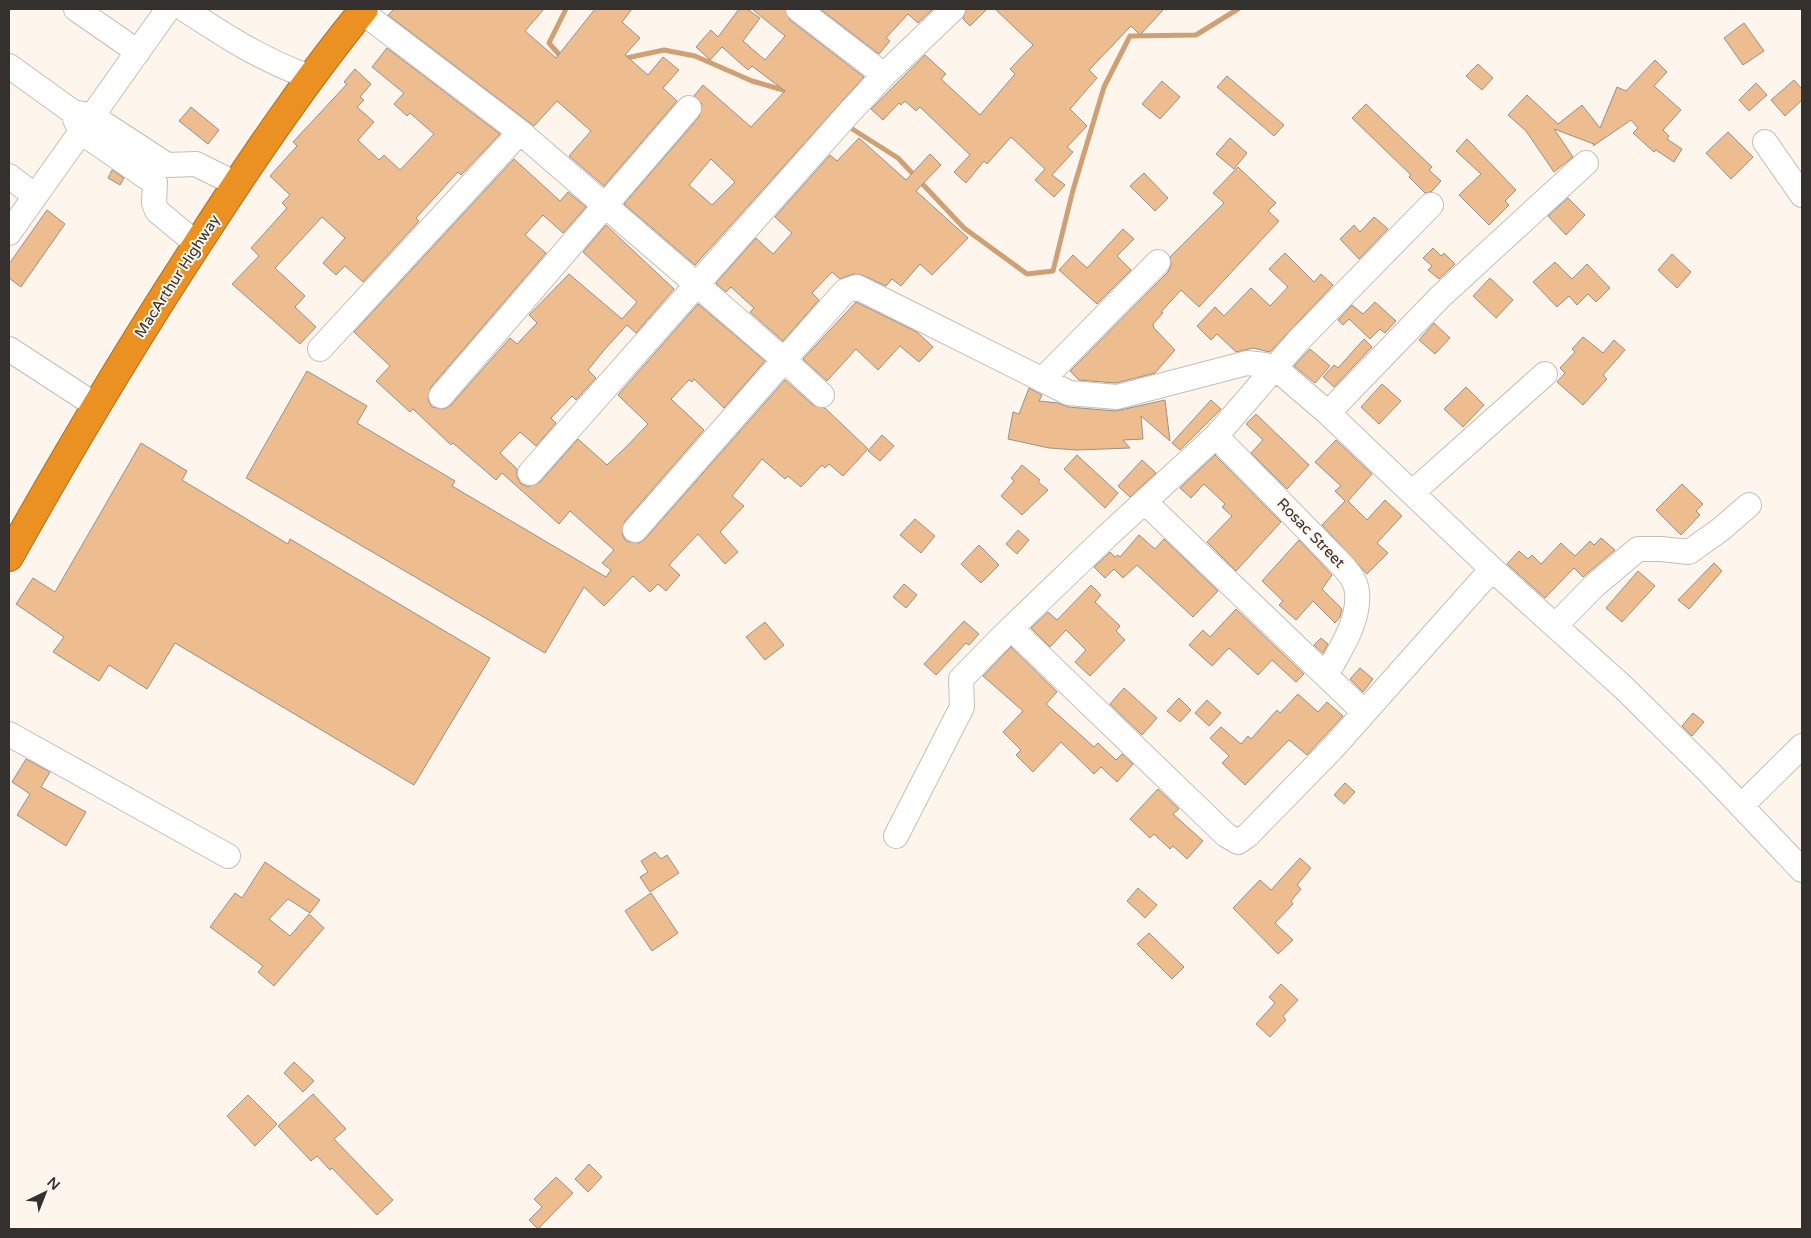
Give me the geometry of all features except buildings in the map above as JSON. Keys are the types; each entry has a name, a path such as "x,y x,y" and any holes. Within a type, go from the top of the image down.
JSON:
{"highway":[{"name":"MacArthur Highway","path":"9,557 95,405 197,244 310,77 363,10"}],"street":[{"path":"76,9 138,52"},
{"path":"9,233 35,196 82,120 138,52 168,9"},
{"path":"184,9 269,61 310,77"},
{"path":"798,9 884,75"},
{"path":"530,473 884,75 953,9"},
{"path":"363,10 520,132 822,395"},
{"path":"9,66 82,120 161,174"},
{"path":"441,396 689,108"},
{"path":"320,350 520,132"},
{"path":"1765,142 1802,195"},
{"path":"161,174 196,164 236,184"},
{"path":"1328,413 1440,297 1586,164"},
{"path":"161,174 154,203 157,211 197,244"},
{"path":"9,176 35,196"},
{"path":"896,836 962,707 961,679 1010,628 1216,436 1319,319 1430,205"},
{"path":"1042,380 1158,262"},
{"path":"634,530 845,291 857,287 1069,393 1117,397 1236,365 1257,364 1274,369 1328,413 1492,569 1624,688 1742,806 1802,870"},
{"path":"12,359 95,405"},
{"path":"1413,492 1545,374"},
{"name":"Rosac Street","path":"1216,436 1342,565 1355,583 1357,591 1355,614 1347,637 1326,675"},
{"path":"1145,502 1364,712"},
{"path":"1555,626 1594,586 1638,549 1662,548 1689,552 1749,506"},
{"path":"1010,628 1233,841 1238,842 1248,835 1315,767 1492,569"},
{"path":"9,734 228,856"},
{"path":"1742,806 1802,746"}],"waterway":[{"path":"563,59 549,43 566,9"},
{"path":"846,125 898,158 964,228 1027,274 1053,271 1073,190 1104,87 1130,36 1196,35 1238,9"},
{"path":"622,59 664,50 695,56 752,81 790,92"}]}
